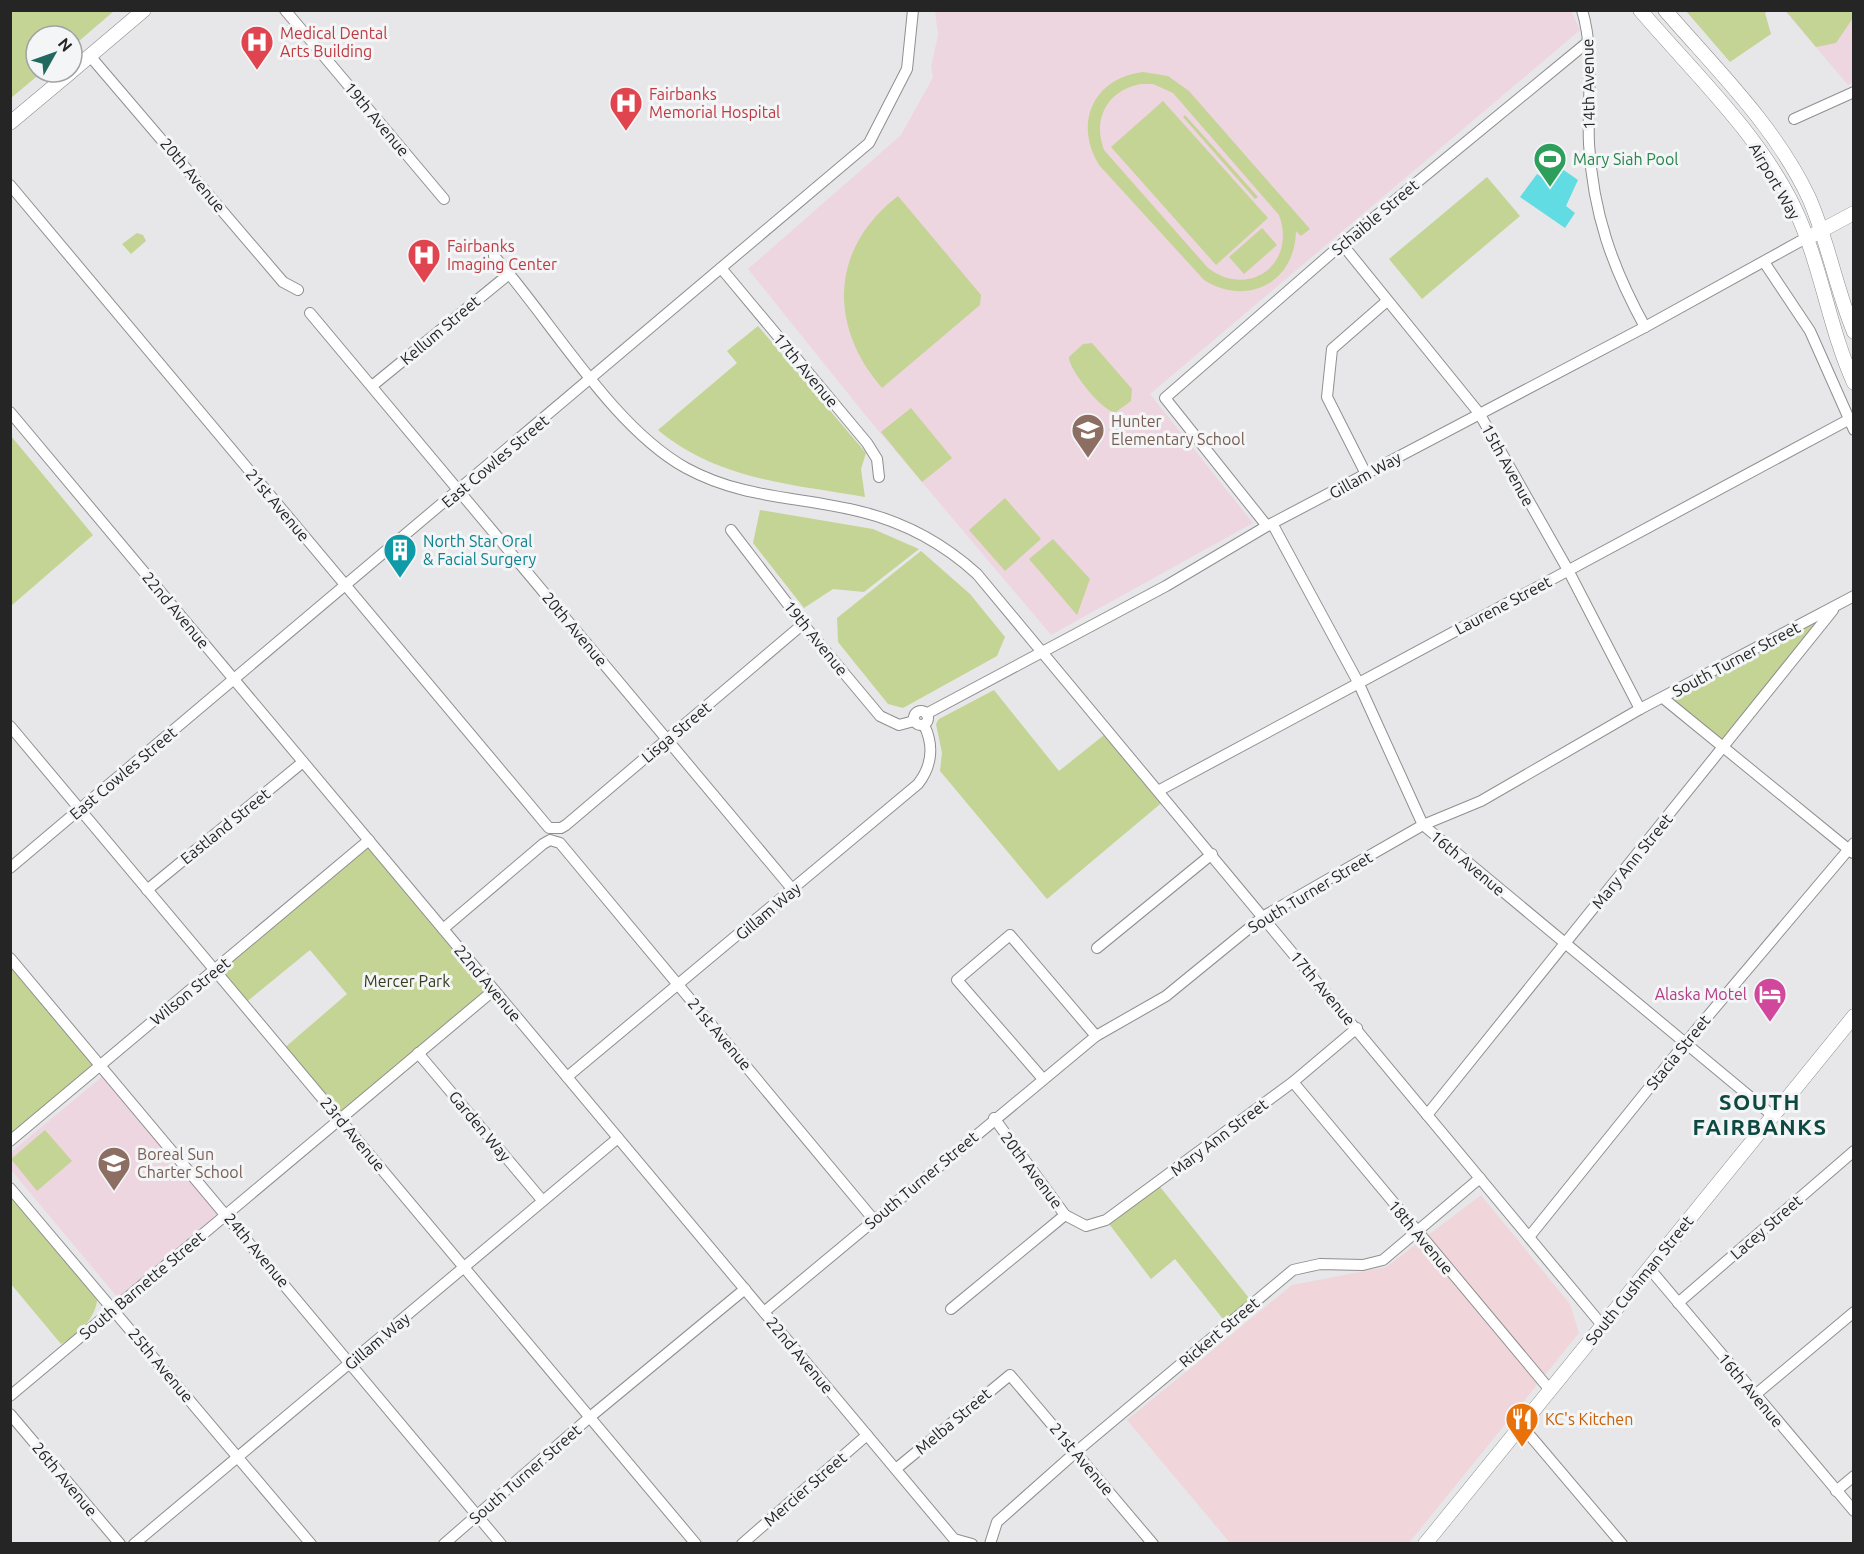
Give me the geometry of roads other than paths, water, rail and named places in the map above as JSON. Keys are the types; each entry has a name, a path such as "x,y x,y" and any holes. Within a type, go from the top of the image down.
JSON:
{"main road":[{"path":"84,61 144,10"},
{"name":"Airport Way","path":"1641,10 1752,140 1793,205 1806,238 1843,359 1854,383"},
{"name":"Airport Way","path":"1665,10 1770,135 1809,198 1854,332"},
{"path":"10,123 57,84"},
{"path":"1806,238 1850,218"},
{"name":"South Cushman Street","path":"1425,1544 1854,1016"}],"street":[{"name":"19th Avenue","path":"285,10 444,199"},
{"name":"East Cowles Street","path":"10,868 869,143 907,69 913,10"},
{"name":"14th Avenue","path":"1582,10 1589,41 1589,144 1594,194 1611,261 1645,327"},
{"name":"Schaible Street","path":"1165,398 1342,244 1589,41"},
{"name":"20th Avenue","path":"90,56 283,282 298,290"},
{"path":"1794,119 1854,92"},
{"name":"21st Avenue","path":"10,185 545,824"},
{"name":"Gillam Way","path":"567,1077 793,890 920,781 931,753 930,741 922,720 1043,651 1166,586 1270,525 1645,327 1806,238"},
{"name":"15th Avenue","path":"1342,244 1479,413 1568,570 1640,709"},
{"path":"494,256 592,379"},
{"path":"1764,262 1810,331 1851,425"},
{"name":"17th Avenue","path":"721,268 867,443 877,459 879,477"},
{"name":"Kellum Street","path":"372,386 509,274"},
{"path":"1366,474 1327,397 1332,349 1387,302"},
{"name":"20th Avenue","path":"310,313 793,890"},
{"name":"17th Avenue","path":"592,379 645,437 666,456 687,469 737,489 766,497 863,512 926,536 962,560 977,574 1264,916 1602,1325"},
{"name":"16th Avenue","path":"1165,398 1270,525 1358,682 1423,825 1773,1115"},
{"name":"22nd Avenue","path":"10,412 897,1468 954,1539 972,1544"},
{"name":"Laurene Street","path":"1158,791 1568,570 1851,425"},
{"name":"19th Avenue","path":"731,530 803,624 883,719 899,725 922,720"},
{"name":"South Turner Street","path":"764,1312 994,1118 1096,1036 1166,996 1264,916 1423,825 1481,801 1640,709 1854,596"},
{"name":"Mary Ann Street","path":"1427,1115 1835,606"},
{"name":"Lisga Street","path":"545,824 554,829 566,825 803,624"},
{"path":"1663,698 1852,848"},
{"name":"23rd Avenue","path":"10,726 696,1544"},
{"name":"Eastland Street","path":"147,890 303,762"},
{"name":"Wilson Street","path":"10,1141 369,840"},
{"name":"21st Avenue","path":"443,929 543,844 555,840 679,984 874,1220"},
{"name":"Stacia Street","path":"1529,1237 1686,1042 1852,848"},
{"path":"1098,948 1212,854"},
{"path":"1043,1079 957,980 1010,935 1096,1036"},
{"name":"24th Avenue","path":"10,958 227,1214 501,1544"},
{"name":"South Barnette Street","path":"10,1396 494,990"},
{"name":"Mary Ann Street","path":"1106,1220 1293,1082 1357,1028"},
{"name":"Garden Way","path":"418,1053 542,1200"},
{"name":"18th Avenue","path":"1293,1082 1550,1390"},
{"name":"20th Avenue","path":"994,1118 1065,1215 1086,1226 1106,1220"},
{"name":"Gillam Way","path":"134,1544 618,1138"},
{"name":"Lacey Street","path":"1678,1303 1854,1151"},
{"name":"Rickert Street","path":"990,1544 997,1522 1077,1451 1293,1270 1320,1263 1363,1265 1383,1260 1480,1178"},
{"name":"25th Avenue","path":"10,1188 311,1544"},
{"path":"951,1309 1065,1215"},
{"name":"16th Avenue","path":"1649,1268 1854,1511"},
{"name":"South Turner Street","path":"444,1544 590,1417 745,1289"},
{"path":"1755,1395 1854,1312"},
{"name":"21st Avenue","path":"1010,1374 1153,1544"},
{"name":"Melba Street","path":"897,1468 1010,1374"},
{"name":"26th Avenue","path":"10,1414 120,1544"},
{"path":"1521,1425 1622,1544"},
{"name":"Mercier Street","path":"742,1544 867,1435"},
{"path":"1836,1491 1854,1476"}],"water":[{"name":"Mary Siah Pool","path":"1555,164 1578,180 1566,206 1575,213 1565,228 1520,197 1537,174 1545,179"}],"place":[{"name":"Medical Dental Arts Building","path":"257,71"},
{"name":"Fairbanks Memorial Hospital","path":"626,132"},
{"name":"Mary Siah Pool","path":"1550,188"},
{"name":"Fairbanks Imaging Center","path":"424,284"},
{"name":"Hunter Elementary School","path":"1088,459"},
{"name":"North Star Oral & Facial Surgery","path":"400,579"},
{"name":"Alaska Motel","path":"1770,1023"},
{"name":"Boreal Sun Charter School","path":"114,1192"},
{"name":"KC's Kitchen","path":"1522,1448"}],"district":[{"name":"SOUTH FAIRBANKS","path":"1760,1114"}],"park label":[{"name":"Mercer Park","path":"407,981"}]}
